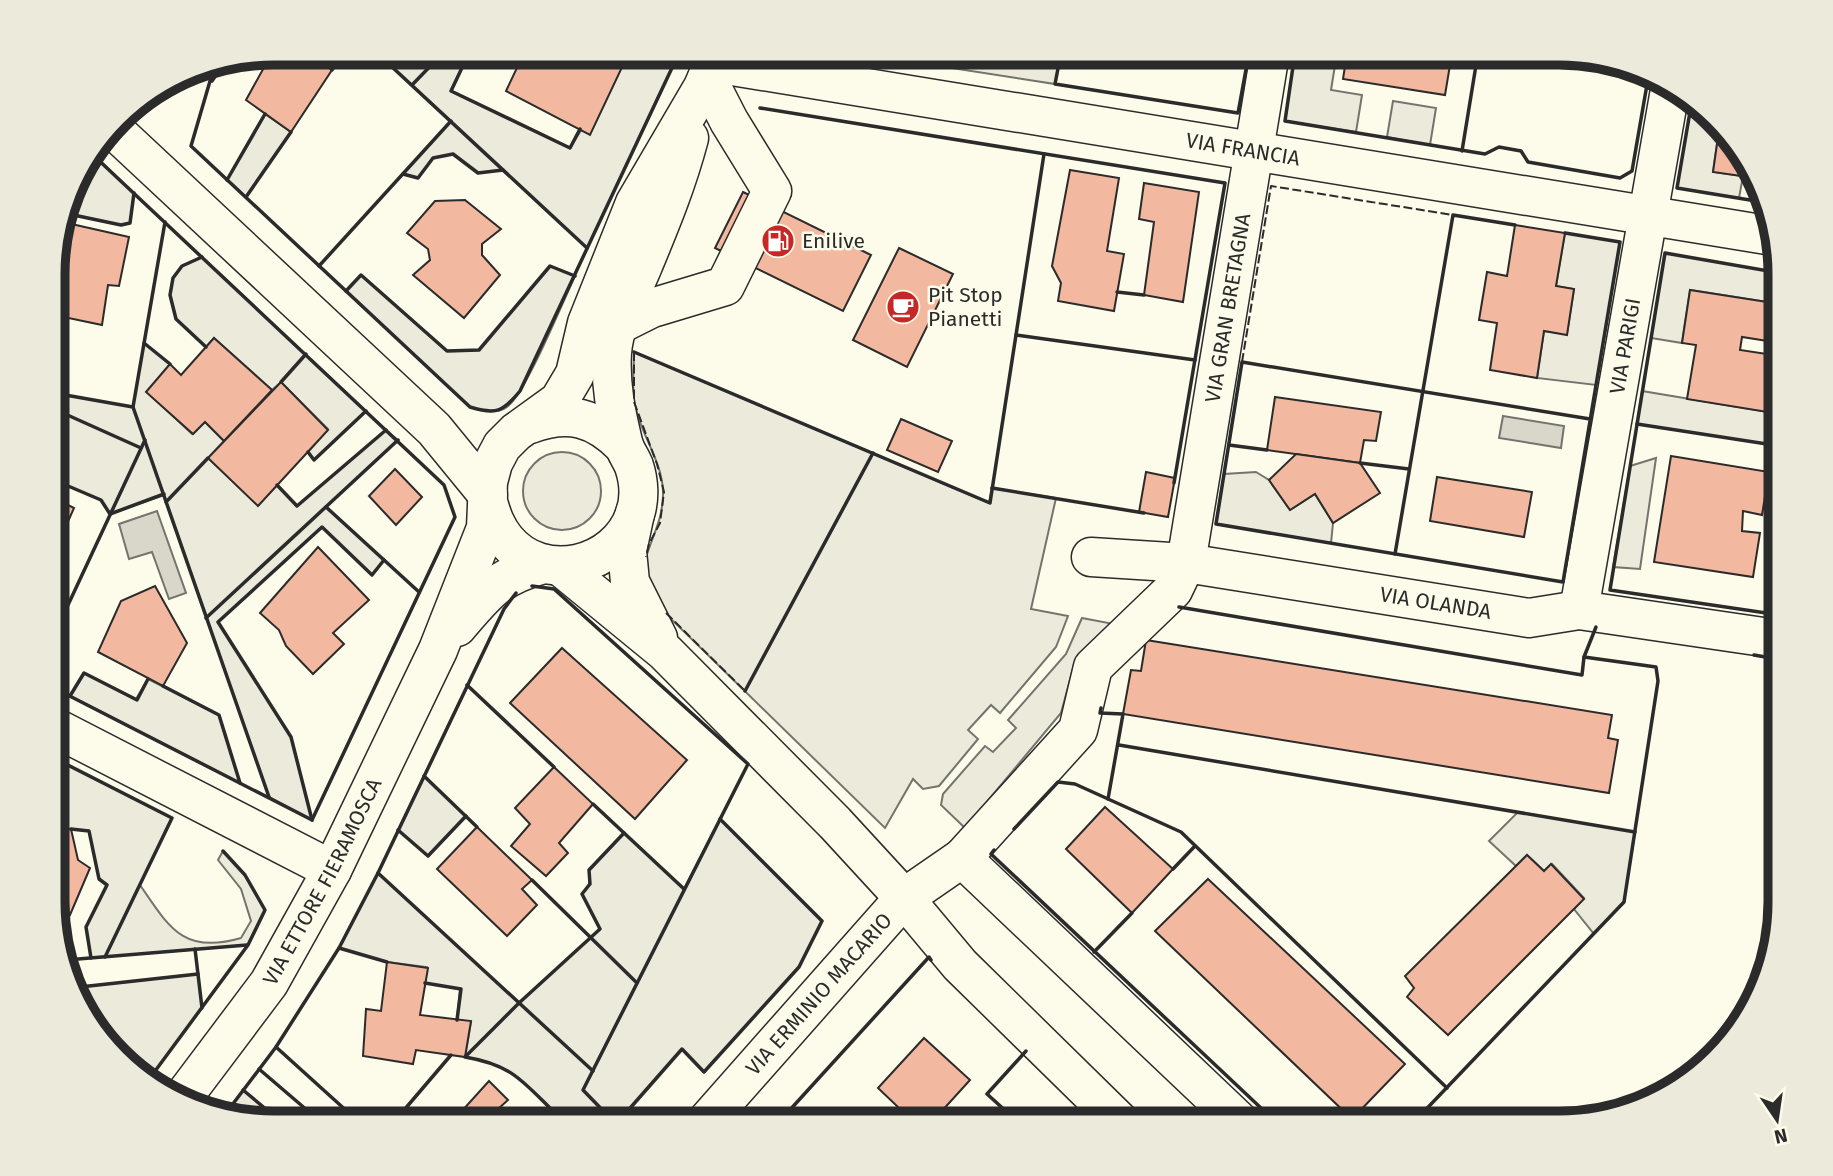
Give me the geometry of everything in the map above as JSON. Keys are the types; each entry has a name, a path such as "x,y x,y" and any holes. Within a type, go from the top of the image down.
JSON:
{"street":[{"name":"VIA GRAN BRETAGNA","path":"1186,564 1268,65"},
{"name":"VIA FRANCIA","path":"711,70 1253,151 1764,235"},
{"path":"618,325 652,308 725,286 772,191 729,121 711,70"},
{"path":"665,652 630,582 627,551 639,490 634,467 624,446 613,396 612,351 618,325 674,192 711,70"},
{"path":"438,650 486,528 488,482 493,463 502,446 559,401 575,374 587,323 635,203 711,70"},
{"name":"VIA PARIGI","path":"1579,610 1669,96"},
{"path":"119,134 434,429 488,498 494,523 507,541 523,555 552,565 665,652 835,824 904,898 960,965 1109,1111"},
{"path":"434,429 481,439 499,438 548,417 569,416 590,421 609,431 624,446"},
{"path":"438,650 488,590 517,572 552,565 585,563 607,552 624,535 635,513"},
{"name":"VIA OLANDA","path":"1091,557 1186,564 1530,618 1579,610 1768,638"},
{"name":"VIA ERMINIO MACARIO","path":"716,1111 904,898 962,858 1077,730 1093,667 1173,590 1186,564"},
{"name":"VIA ETTORE FIERAMOSCA","path":"187,1092 269,983 332,870 438,650"},
{"path":"65,733 332,870"},
{"path":"962,858 1228,1111"}],"shaded area":[{"path":"390,65 463,65 451,91 570,148 622,65 673,65 587,248 503,170 478,173 453,154 433,158 418,178 403,174 451,121"},
{"path":"932,65 1059,65 1055,84"},
{"path":"1293,65 1335,65 1331,90 1362,95 1356,132 1285,121"},
{"path":"1393,101 1436,108 1430,145 1387,137"},
{"path":"1690,112 1718,139 1713,172 1743,176 1739,198 1677,188"},
{"path":"265,114 291,132 246,197 227,180"},
{"path":"99,160 134,193 130,223 121,225 74,215 86,181"},
{"path":"1565,233 1620,242 1596,385 1537,378 1544,331 1567,334 1574,289 1556,286"},
{"path":"1665,253 1768,271 1768,302 1690,290 1682,343 1651,338"},
{"path":"202,257 366,411 314,460 308,452 328,429 281,382 272,390 214,338 206,347 176,319 170,295 173,278 182,266"},
{"path":"550,266 575,276 524,385 507,407 498,411 470,407 346,291 361,275 447,351 479,350"},
{"path":"144,343 170,364 147,392 192,434 205,422 224,441 208,458 258,505 277,485 297,506 386,430 398,440 326,507 384,560 372,575 322,527 218,622 291,737 312,820 269,797 164,495 110,514 101,500 65,485 65,395 133,407"},
{"path":"634,352 989,503 992,488 1056,498 1031,609 1068,616 1056,647 1000,713 991,705 968,730 978,739 939,786 923,789 913,779 885,828 668,616 643,568 661,514 663,495 660,471 634,401"},
{"path":"1642,391 1768,412 1768,444 1637,424"},
{"path":"1503,416 1564,426 1561,448 1499,438"},
{"path":"562,452 577,455 590,463 598,476 601,491 598,506 590,519 577,527 562,530 547,527 534,519 526,506 523,491 526,476 534,463 547,455"},
{"path":"1656,458 1640,569 1613,567 1630,466"},
{"path":"1256,472 1269,480 1290,510 1315,494 1333,523 1331,543 1216,524 1224,474"},
{"path":"157,511 186,593 169,599 152,552 129,559 119,524"},
{"path":"1082,618 1114,624 1075,661 1061,713 965,828 941,805 943,794 985,746 993,752 1016,728 1008,720 1066,654"},
{"path":"84,673 136,699 148,679 219,715 240,783 70,696"},
{"path":"65,764 172,818 140,885 169,925 191,940 205,943 241,938 251,921 241,889 218,860 223,851 245,875 265,910 248,945 91,958 86,927 107,885 99,879 89,831 65,830"},
{"path":"424,776 466,816 428,856 398,830"},
{"path":"1518,812 1635,832 1624,902 1594,934 1574,909 1584,898 1552,864 1544,871 1527,855 1516,866 1489,841"},
{"path":"720,819 822,921 799,967 704,1072 682,1049 628,1111 553,1111 516,1076 495,1065 465,1057 471,1022 457,1020 460,989 425,983 427,967 387,962 339,948 378,873 519,1003 600,929 582,894 589,884 589,870 624,833 684,889"},
{"path":"198,974 202,1008 154,1073 126,1050 108,1029 83,987"},
{"path":"243,1090 268,1111 247,1109 231,1106"}],"building":[{"path":"324,65 332,70 291,132 246,100 265,66"},
{"path":"518,65 623,65 590,135 506,91"},
{"path":"1345,65 1450,65 1445,95 1343,79"},
{"path":"1718,139 1744,176 1713,172"},
{"path":"1070,170 1119,178 1107,251 1124,254 1114,311 1058,301 1061,283 1052,266"},
{"path":"1144,183 1199,192 1183,302 1144,295 1154,222 1139,219"},
{"path":"743,192 871,255 843,311 715,248"},
{"path":"465,200 501,229 482,244 482,255 500,275 464,318 413,275 430,260 428,249 407,233 435,201"},
{"path":"71,224 129,237 119,286 108,285 102,325 65,317 65,274"},
{"path":"1515,225 1565,233 1556,286 1574,289 1567,335 1544,331 1537,378 1490,370 1497,323 1479,320 1487,272 1507,276"},
{"name":"Pit Stop Pianetti","path":"899,248 953,274 907,367 853,340"},
{"path":"1690,290 1768,302 1768,341 1742,337 1740,350 1768,354 1768,412 1687,399 1696,345 1682,343"},
{"path":"214,338 272,390 224,441 205,422 193,434 146,392 170,364 181,375"},
{"path":"281,382 328,430 258,506 208,458"},
{"path":"1275,397 1381,412 1376,441 1364,440 1360,463 1267,450"},
{"path":"901,419 952,441 938,472 887,450"},
{"path":"1296,454 1360,463 1380,493 1333,523 1315,494 1290,510 1269,480"},
{"path":"1671,456 1768,472 1762,515 1743,511 1742,531 1760,533 1753,577 1654,562"},
{"path":"395,469 422,497 396,525 369,496"},
{"path":"1146,472 1175,478 1168,517 1139,512"},
{"path":"1437,477 1532,492 1524,537 1430,521"},
{"path":"65,504 74,508 65,528"},
{"path":"318,547 369,600 333,633 344,644 313,674 286,646 279,630 260,613"},
{"path":"155,586 187,643 163,686 98,652 121,601"},
{"path":"1146,640 1612,715 1608,738 1618,740 1609,793 1123,714 1131,670 1141,671"},
{"path":"562,648 687,760 635,819 510,703"},
{"path":"554,767 593,804 559,843 568,853 546,876 511,846 530,824 515,808"},
{"path":"1105,807 1173,869 1132,913 1066,849"},
{"path":"477,827 532,880 522,889 537,905 507,936 437,869"},
{"path":"71,829 78,860 90,868 70,915 66,914 65,902 65,830"},
{"path":"1527,855 1544,871 1551,864 1584,899 1448,1035 1407,997 1414,988 1405,976"},
{"path":"1208,879 1405,1064 1360,1111 1344,1111 1155,931"},
{"path":"387,962 428,968 420,1015 471,1021 465,1057 416,1050 413,1064 363,1056 366,1009 381,1011"},
{"path":"924,1038 970,1080 942,1111 894,1111 898,1107 878,1088"},
{"path":"489,1081 508,1100 498,1109 500,1111 462,1111"}],"fence":[{"path":"1242,362 1271,186 1453,215"},
{"path":"634,352 634,402 657,464 664,492 660,523 649,544 646,557"},
{"path":"666,613 745,691"}],"wall":[{"path":"332,70 336,65"},
{"path":"390,65 587,248"},
{"path":"412,85 431,65"},
{"path":"463,65 451,91 570,148 580,129"},
{"path":"212,74 191,146 470,407 493,411 504,407 520,391 673,65"},
{"path":"1059,65 1055,84 1238,113 1247,65"},
{"path":"1293,65 1285,121 1485,154 1499,147 1521,151 1528,162 1620,178 1632,171 1647,84"},
{"path":"1462,151 1476,65"},
{"path":"212,81 218,73"},
{"path":"760,108 1225,183 1174,483"},
{"path":"1690,112 1677,188 1754,201"},
{"path":"227,180 265,114"},
{"path":"319,266 451,121"},
{"path":"246,197 291,132"},
{"path":"403,174 418,178 433,158 453,154 478,173 503,170"},
{"path":"634,352 990,503 1044,154"},
{"path":"65,694 312,820 455,517 444,485 99,160"},
{"path":"74,215 121,225 130,223 134,193"},
{"path":"1395,554 1453,215 1515,225"},
{"path":"165,222 133,407 269,797"},
{"path":"1565,233 1620,242 1563,582 1216,524 1242,362 1590,419"},
{"path":"1768,271 1665,253 1610,590 1768,613"},
{"path":"202,257 182,266 173,278 170,295 176,319 206,347"},
{"path":"346,291 361,275 447,351 479,350 550,266 575,276"},
{"path":"1117,292 1144,295"},
{"path":"1016,335 1195,360"},
{"path":"144,343 170,364"},
{"path":"281,382 306,354"},
{"path":"65,395 133,407"},
{"path":"308,452 314,460 366,411"},
{"path":"65,414 141,448"},
{"path":"1637,424 1768,444"},
{"path":"277,485 297,506 386,430"},
{"path":"65,611 145,440"},
{"path":"206,618 398,440"},
{"path":"1229,445 1267,450"},
{"path":"745,691 873,453"},
{"path":"166,502 208,458"},
{"path":"1360,463 1409,469"},
{"path":"65,485 101,500 110,514 164,494"},
{"path":"992,488 1144,513"},
{"path":"326,507 419,592"},
{"path":"312,820 291,737 218,622 322,527 372,575 384,560"},
{"path":"532,586 554,589 748,764 583,1090 603,1111"},
{"path":"231,1106 276,1047 339,948 378,873 504,609 516,593"},
{"path":"1179,607 1582,675 1584,657 1656,667 1658,681 1624,902 1424,1111"},
{"path":"1584,657 1596,627"},
{"path":"1754,655 1768,657"},
{"path":"70,696 84,673 137,700 148,679"},
{"path":"467,685 554,767"},
{"path":"163,686 219,715 240,783"},
{"path":"1101,708 1100,713 1123,714 1108,799"},
{"path":"1119,745 1635,832"},
{"path":"65,764 172,818 105,957"},
{"path":"424,776 477,827"},
{"path":"1014,829 1058,782 1075,784 1181,832 1447,1088"},
{"path":"593,804 684,889"},
{"path":"398,830 428,856 466,816"},
{"path":"628,1111 682,1049 704,1072 799,967 822,921 720,819"},
{"path":"71,829 89,831 99,879 107,885 86,927 91,958"},
{"path":"553,1111 516,1076 495,1065 465,1057 600,929 582,894 590,884 589,870 624,833"},
{"path":"1173,869 1195,846"},
{"path":"994,850 991,854 1264,1111"},
{"path":"154,1073 248,945 265,910 245,875 223,851"},
{"path":"378,873 593,1071"},
{"path":"532,880 637,983"},
{"path":"1094,952 1132,913"},
{"path":"73,959 247,945"},
{"path":"339,948 387,962"},
{"path":"195,949 202,1008"},
{"path":"789,1111 929,957 931,960"},
{"path":"83,987 198,974"},
{"path":"425,983 461,989 457,1020"},
{"path":"276,1047 347,1111"},
{"path":"1006,1111 987,1094 1026,1051"},
{"path":"403,1111 451,1055"},
{"path":"259,1069 308,1111"},
{"path":"243,1090 268,1111"}],"place":[{"name":"Enilive","path":"778,241"},
{"name":"Pit Stop Pianetti","path":"903,307"}]}
